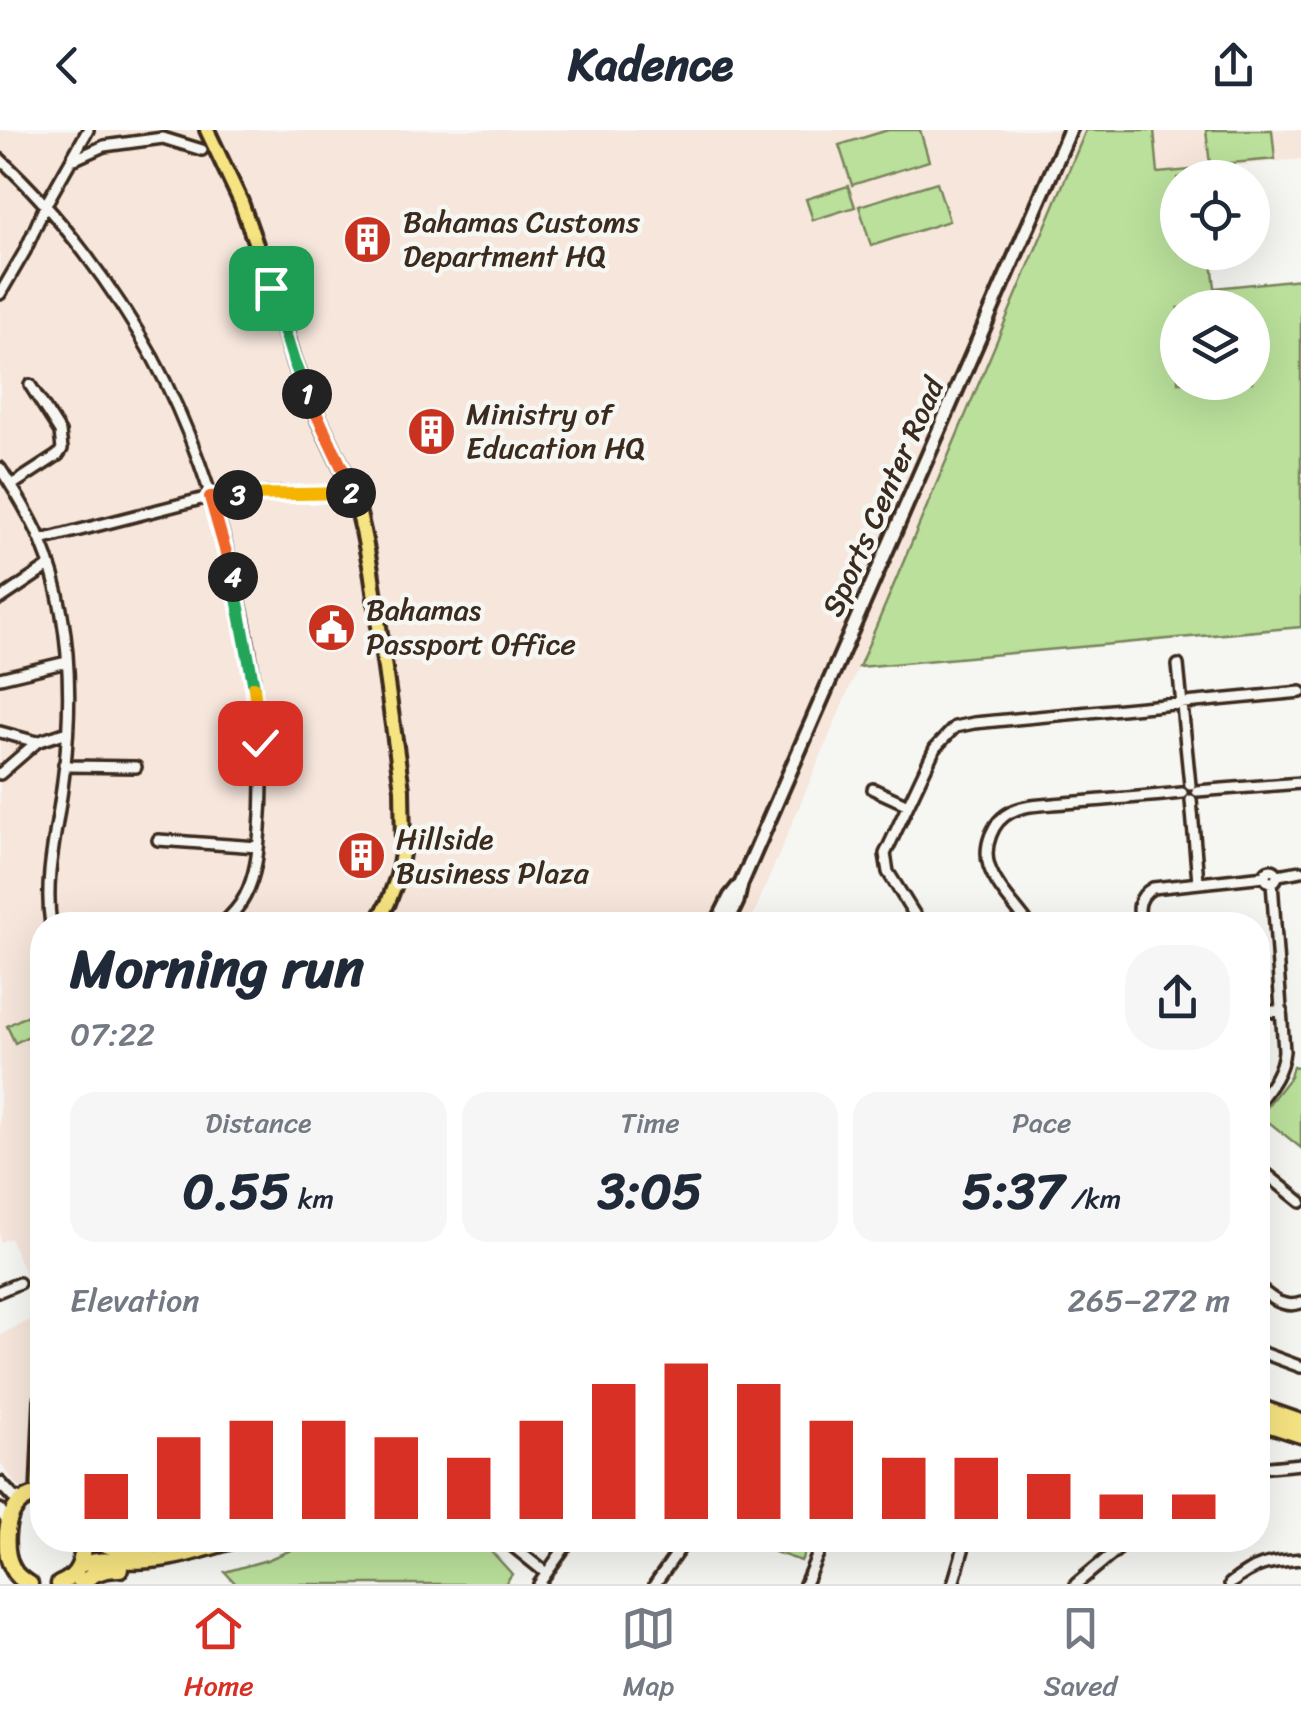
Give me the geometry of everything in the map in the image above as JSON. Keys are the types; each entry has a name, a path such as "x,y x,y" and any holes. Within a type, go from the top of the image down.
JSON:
{"highway":[{"path":"1270,1411 1301,1422"},
{"path":"1270,1425 1301,1436"},
{"path":"30,1497 13,1510 6,1534 6,1565 30,1584"},
{"path":"62,1584 74,1575 82,1552"},
{"path":"80,1565 96,1559 134,1562 191,1552"},
{"path":"81,1584 108,1568 154,1565 169,1558"}],"main road":[{"path":"207,130 241,202 306,390 354,493 371,570 402,789 403,848 398,876 383,912"},
{"name":"Sports Center Road","path":"732,912 741,884 1070,130"},
{"name":"Sports Center Road","path":"722,912 741,884"}],"street":[{"path":"0,294 88,130"},
{"path":"72,160 104,146 163,138 202,150"},
{"path":"0,159 45,206 115,296 154,359 190,437 227,550 258,711 262,774 255,871 235,912"},
{"path":"12,485 58,455 62,448 60,432 30,385"},
{"path":"0,468 41,540 62,616 68,662 64,764 50,860 50,912"},
{"path":"41,540 210,497 354,493"},
{"path":"0,599 50,566"},
{"path":"0,678 68,662"},
{"path":"1178,666 1198,881"},
{"path":"913,912 892,880 886,863 887,848 935,748 948,732 963,724 1301,692"},
{"path":"0,732 37,742"},
{"path":"0,774 37,742 66,732"},
{"path":"64,764 136,767"},
{"path":"1021,912 988,862 989,841 996,824 1013,811 1301,782"},
{"path":"873,788 908,804"},
{"path":"158,840 258,846"},
{"path":"1139,912 1144,893 1154,888 1198,881 1271,878 1301,871"},
{"path":"1270,1084 1282,1064 1284,1051 1271,878"},
{"path":"1270,1012 1282,1010"},
{"path":"1270,1177 1301,1202"},
{"path":"0,1291 20,1283"},
{"path":"1270,1296 1279,1302 1301,1304"},
{"path":"1270,1355 1301,1367"},
{"path":"1270,1467 1301,1464"},
{"path":"0,1484 22,1500"},
{"path":"0,1510 6,1534"},
{"path":"519,1552 546,1573"},
{"path":"539,1584 561,1552"},
{"path":"655,1584 678,1552"},
{"path":"805,1584 819,1552"},
{"path":"953,1584 962,1552"},
{"path":"1076,1584 1113,1552"},
{"path":"1230,1584 1262,1562 1301,1558"}],"shaded area":[{"path":"0,130 1086,130 755,912 30,912 30,1286 10,1238 0,1242"},
{"path":"1154,130 1301,130 1301,159 1160,160 1158,173"},
{"path":"30,1320 30,1495 16,1484 0,1462 0,1335"}],"green space":[{"path":"888,130 920,130 929,161 852,185 839,145"},
{"path":"1086,130 1154,130 1160,173 1160,270 1213,270 1215,288 1301,279 1301,627 859,667"},
{"path":"1206,130 1272,130 1275,159 1209,160"},
{"path":"937,182 949,221 871,246 859,206"},
{"path":"848,186 855,207 813,220 806,199"},
{"path":"30,1014 30,1035 15,1043 7,1026"},
{"path":"1293,1066 1301,1068 1301,1148 1270,1123 1270,1102 1290,1077"},
{"path":"286,1552 492,1552 512,1574 505,1584 236,1584 225,1572"},
{"path":"774,1552 805,1552 801,1561"}],"place":[{"name":"Bahamas Customs Department HQ","path":"368,239"},
{"name":"Ministry of Education HQ","path":"431,431"},
{"name":"Bahamas Passport Office","path":"331,627"},
{"name":"Hillside Business Plaza","path":"361,856"}],"route":[{"path":"260,743 244,629 227,550 210,497 354,493 300,377 271,288"}]}
